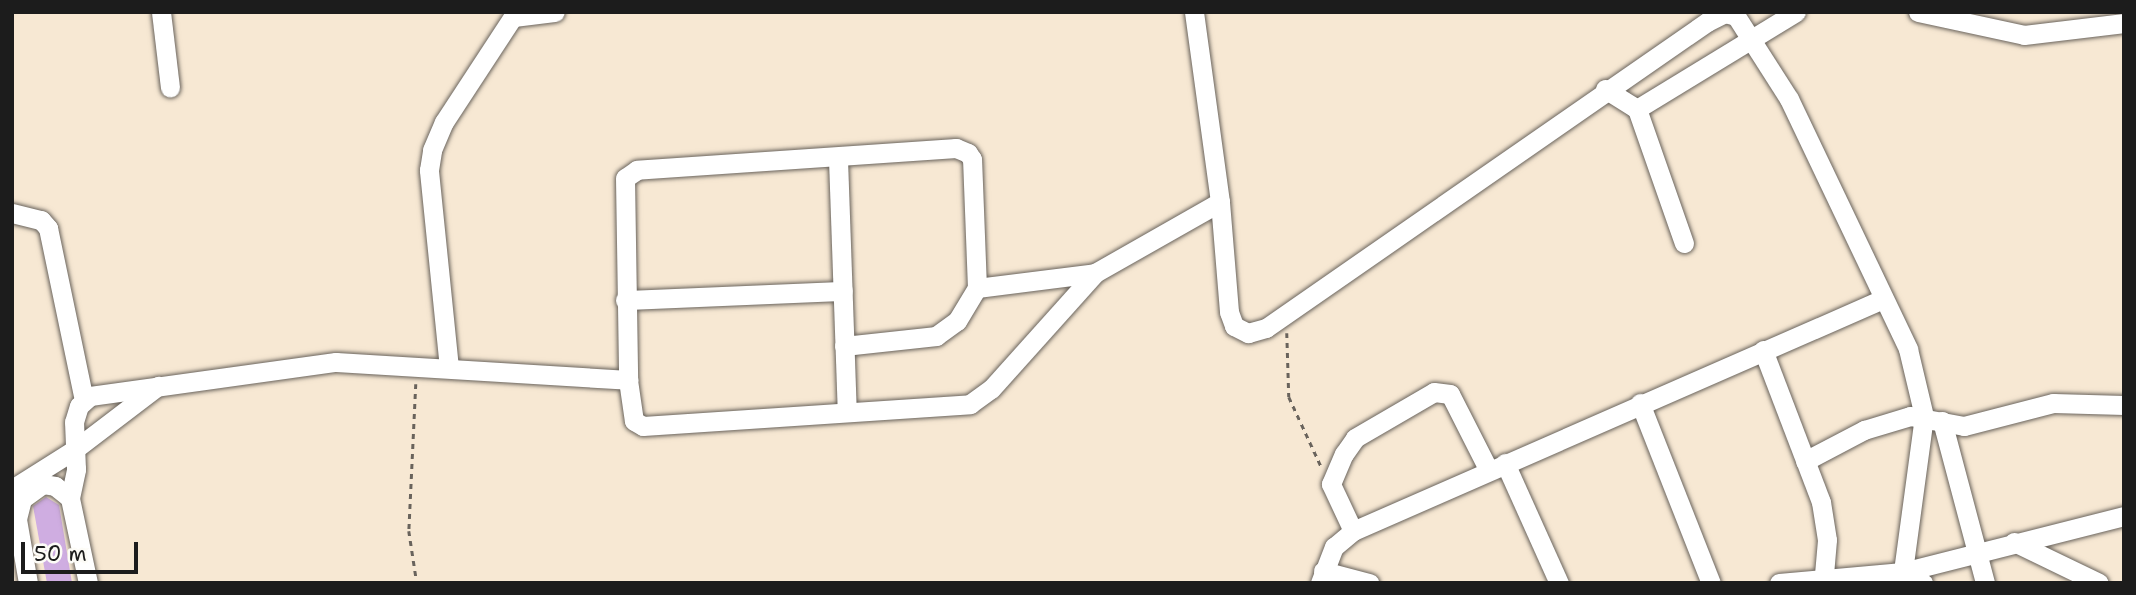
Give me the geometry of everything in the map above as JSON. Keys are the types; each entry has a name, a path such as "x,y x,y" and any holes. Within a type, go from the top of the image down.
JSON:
{"street":[{"path":"161,12 170,87"},
{"path":"449,368 429,170 432,150 444,122 516,15 555,12"},
{"path":"1194,12 1220,202 1229,312 1234,326 1253,333 1286,314 1605,89 1719,13 1736,16 1789,99 1908,349 1977,551 1985,583"},
{"path":"1637,109 1796,12"},
{"path":"1918,12 2024,35 2124,23"},
{"path":"1605,89 1637,109 1684,243"},
{"path":"845,346 944,334 957,321 976,288 972,159 968,153 956,148 628,173 622,185 628,380 634,421 643,426 956,406 981,398 1095,273 1220,202"},
{"path":"838,159 847,412"},
{"path":"12,213 41,220 48,228 84,400 74,422 76,469 70,498 88,583"},
{"path":"976,288 1095,273"},
{"path":"625,300 843,291"},
{"path":"1369,583 1322,577 1334,547 1353,531 1640,403 1883,299"},
{"path":"1763,350 1825,518 1824,578"},
{"path":"84,400 161,384 336,362 628,380"},
{"path":"12,489 74,450 161,384"},
{"path":"1353,531 1331,484 1355,438 1434,392 1450,394 1497,466 1559,583"},
{"path":"1640,403 1711,583"},
{"path":"1805,461 1874,426 1933,419 1971,426 2053,403 2124,405"},
{"path":"1903,572 1933,419"},
{"path":"28,583 17,519 22,499 43,484 55,486 70,498"},
{"path":"1779,583 1903,572 1977,551 2124,516"},
{"path":"2014,542 2099,583"},
{"path":"1903,572 1923,583"}],"path":[{"path":"1286,314 1289,397 1331,484"},
{"path":"416,583 409,531 417,366"}],"building":[{"path":"46,497 59,505 72,583 47,583 33,506"}]}
